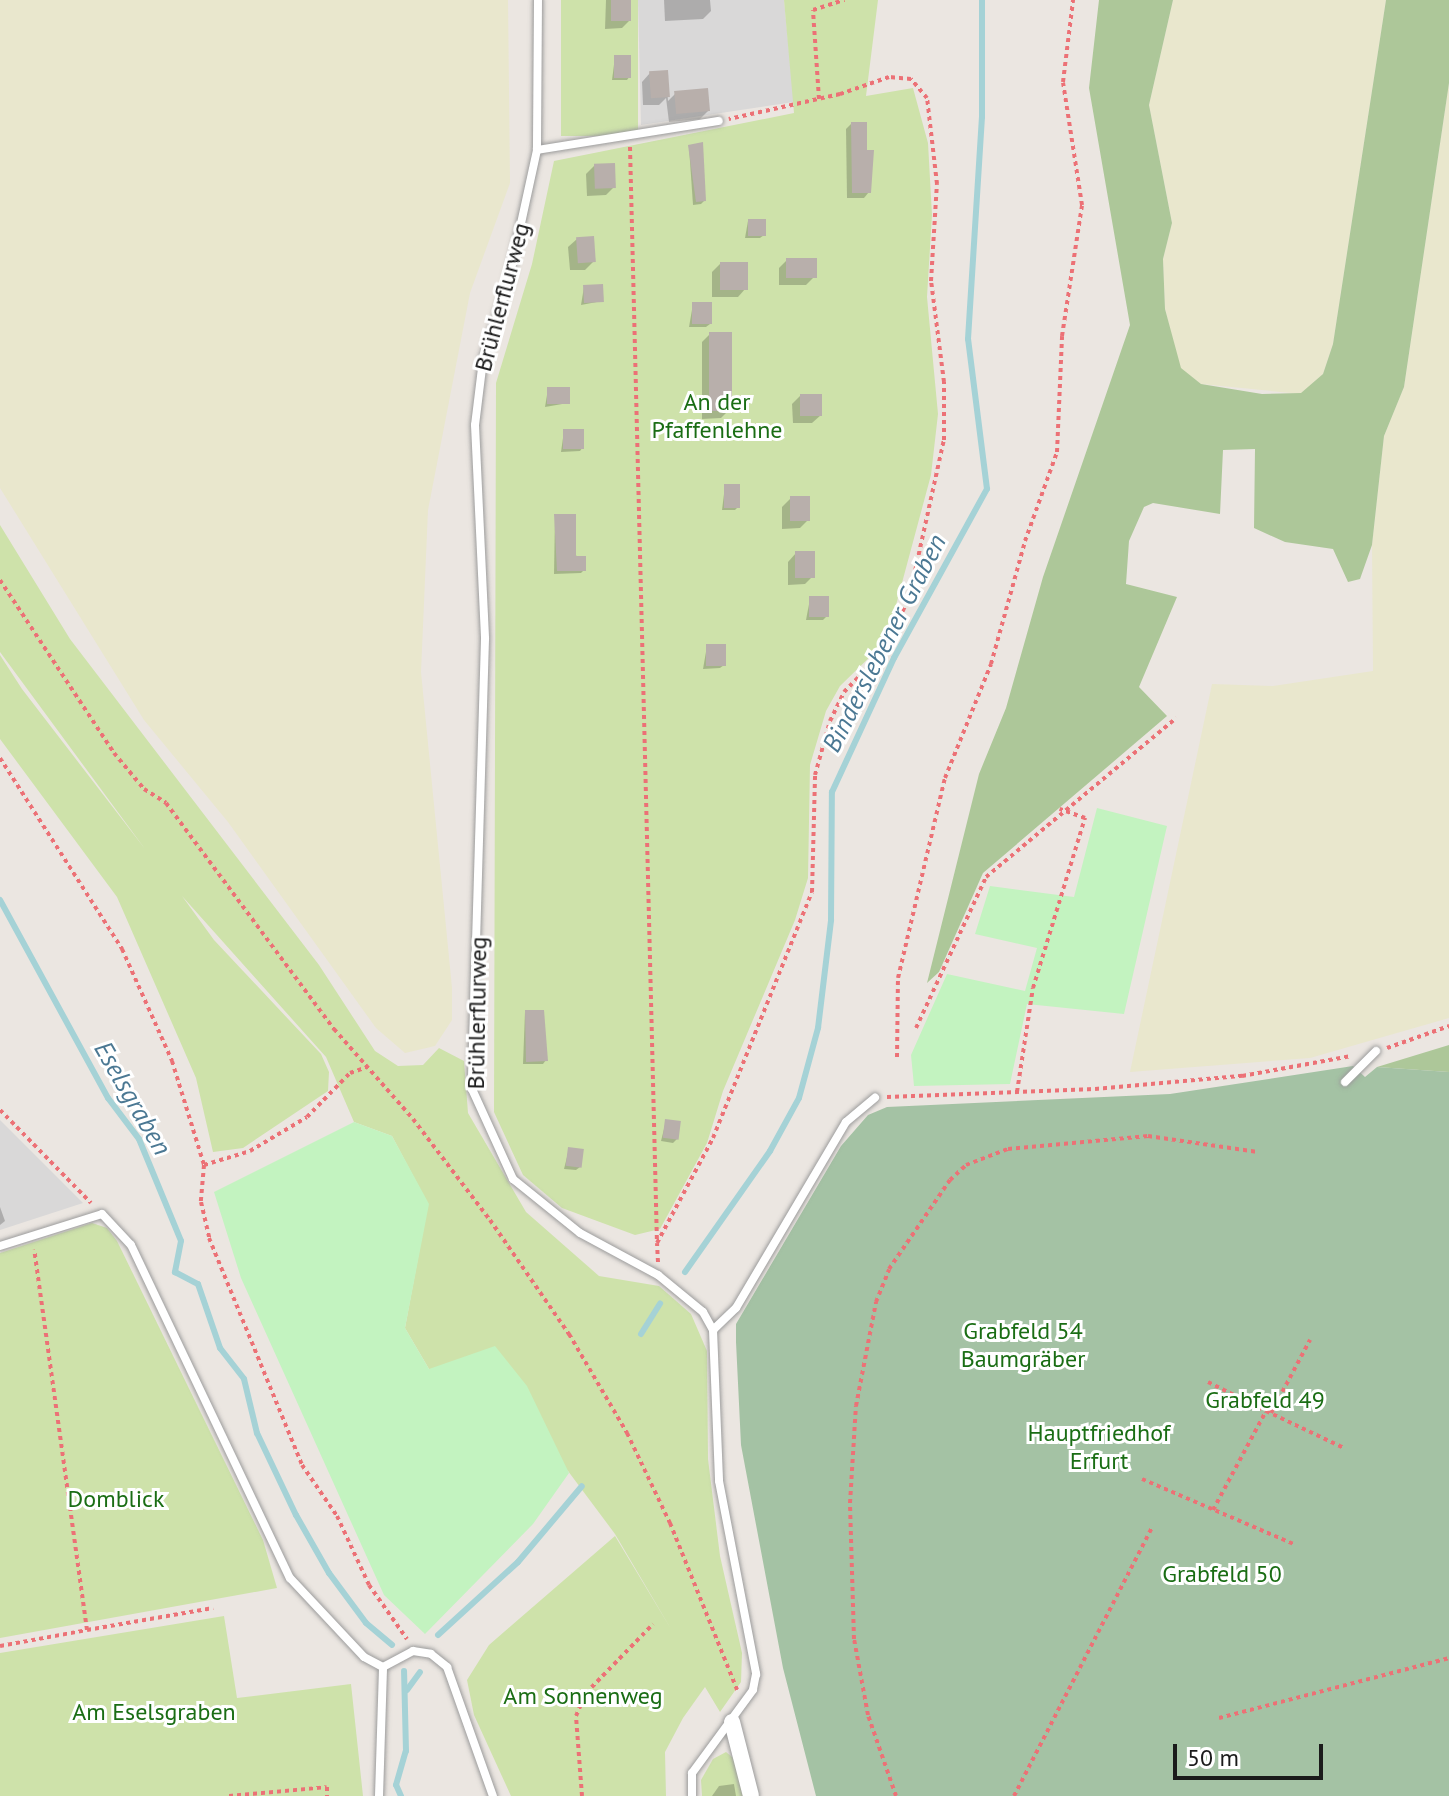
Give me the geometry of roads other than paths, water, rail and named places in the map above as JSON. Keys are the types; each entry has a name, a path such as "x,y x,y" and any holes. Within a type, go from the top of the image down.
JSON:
{"street":[{"path":"732,1722 751,1796"}],"lane":[{"name":"Brühlerflurweg","path":"538,0 537,150 508,283 483,360 475,425 485,639 472,1089 513,1179 580,1233 658,1275 703,1312 713,1330"},
{"path":"537,150 719,121"},
{"path":"1345,1082 1376,1051"},
{"path":"692,1796 692,1773 706,1748 732,1722 753,1690 756,1674 719,1481 713,1330 736,1308 846,1122 875,1098"},
{"path":"0,1246 102,1214 131,1245 290,1578 364,1657 383,1667"},
{"path":"383,1667 413,1651 431,1654 447,1667 493,1796"},
{"path":"379,1796 383,1667"}],"waterway":[{"name":"Binderslebener Graben","path":"685,1272 770,1151 799,1098 818,1028 831,920 832,792 894,658 987,489 968,339 982,117 982,0"},
{"name":"Eselsgraben","path":"0,900 108,1098 139,1139 181,1241 175,1272 198,1284 220,1348 244,1379 257,1433 296,1515 329,1573 366,1623 392,1645"},
{"name":"Binderslebener Graben","path":"641,1334 660,1304"},
{"name":"Binderslebener Graben","path":"438,1635 518,1562 582,1486"},
{"name":"Eselsgraben","path":"401,1796 396,1785 406,1751 404,1671"},
{"name":"Binderslebener Graben","path":"407,1690 420,1672"}],"park label":[{"name":"An der Pfaffenlehne","path":"717,416"},
{"name":"Grabfeld 54 Baumgräber","path":"1023,1345"},
{"name":"Grabfeld 49","path":"1265,1400"},
{"name":"Hauptfriedhof Erfurt","path":"1099,1447"},
{"name":"Domblick","path":"116,1499"},
{"name":"Grabfeld 50","path":"1222,1574"},
{"name":"Am Sonnenweg","path":"583,1696"},
{"name":"Am Eselsgraben","path":"154,1712"}]}
